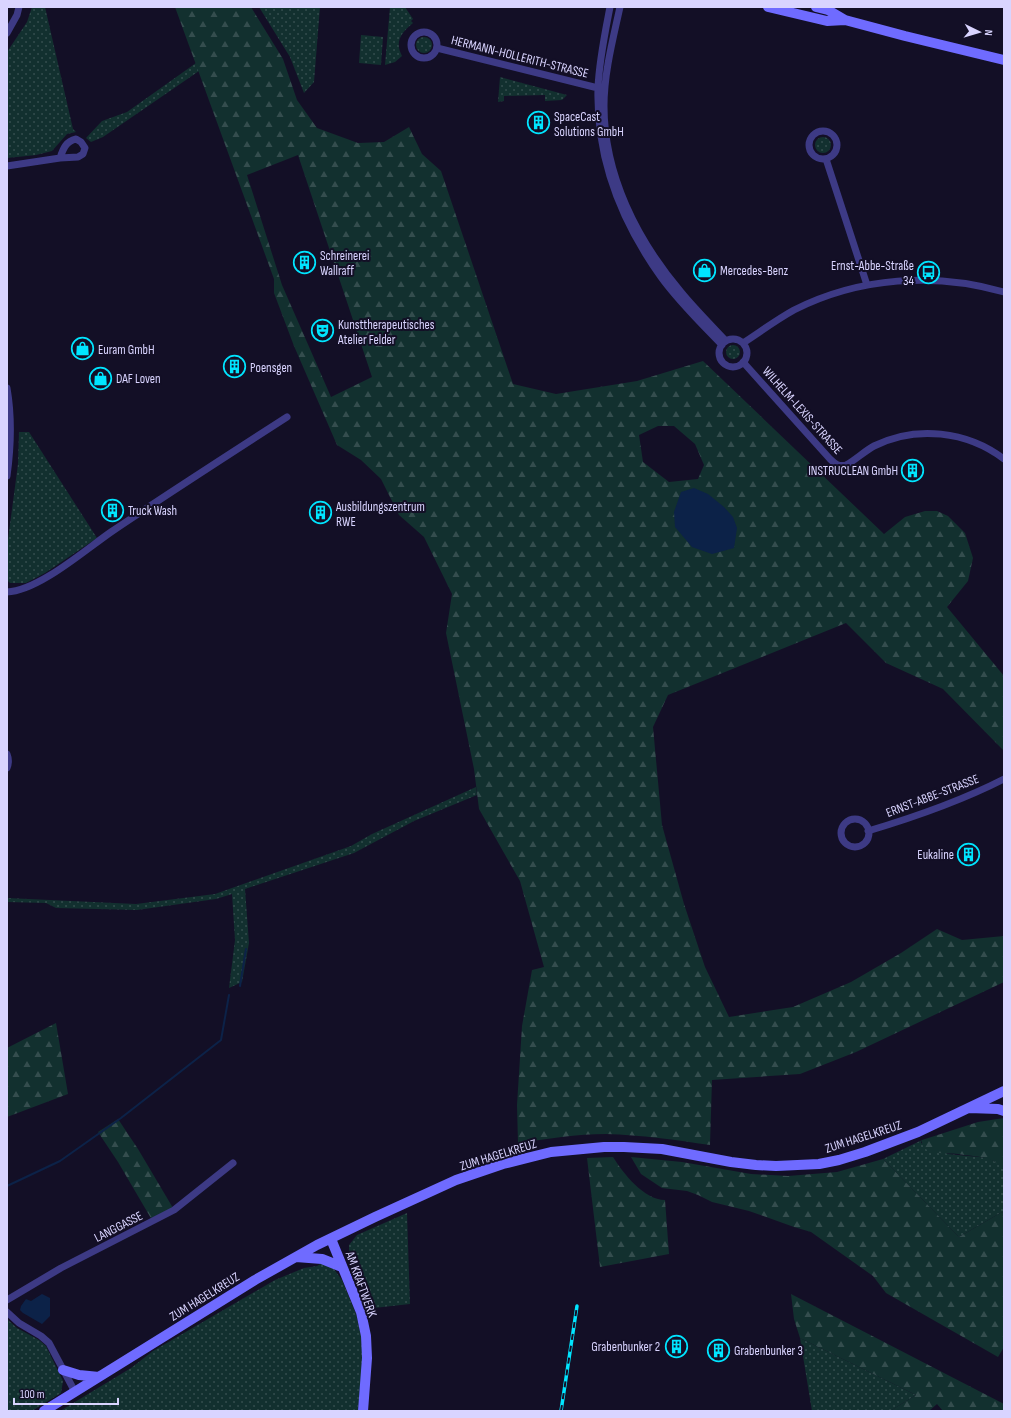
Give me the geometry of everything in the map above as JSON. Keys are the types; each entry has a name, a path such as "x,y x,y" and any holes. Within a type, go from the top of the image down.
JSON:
{"main road":[{"path":"768,7 827,21 845,20"},
{"path":"816,7 828,10 845,20 1004,60"},
{"name":"ZUM HAGELKREUZ","path":"44,1411 248,1284 296,1257 456,1180 503,1164 551,1152 604,1147 624,1147 662,1149 731,1162 756,1165 776,1166 819,1164 865,1152 918,1132 1004,1091"},
{"path":"967,1108 998,1109 1004,1111"},
{"name":"AM KRAFTWERK","path":"331,1239 361,1312 366,1336 368,1358 363,1411"},
{"path":"296,1257 322,1258 342,1267"},
{"path":"63,1370 99,1377"}],"street":[{"path":"7,33 17,15 19,7"},
{"name":"HERMANN-HOLLERITH-STRASSE","path":"610,7 600,63 598,88 599,119 610,180 629,227 661,277 676,296 724,343"},
{"name":"HERMANN-HOLLERITH-STRASSE","path":"620,7 609,64 605,119 609,151 615,178 635,225 662,269 724,343"},
{"name":"HERMANN-HOLLERITH-STRASSE","path":"437,48 606,90"},
{"path":"7,166 60,158"},
{"path":"826,159 867,285"},
{"path":"743,343 794,310 835,293 867,285 915,280 952,281 1004,292"},
{"path":"734,339 743,343 747,351 743,362 739,365 730,366 723,361 720,353 724,343 734,339"},
{"name":"WILHELM-LEXIS-STRASSE","path":"743,362 830,459 840,466 847,464 874,446 913,434 936,433 958,437 978,443 1004,458"},
{"path":"7,388 11,427 7,476"},
{"path":"7,592 15,592 24,589 47,577 110,533 287,417"},
{"path":"7,754 9,764 7,768"},
{"name":"ERNST-ABBE-STRASSE","path":"868,831 918,816 968,796 1004,779"},
{"name":"LANGGASSE","path":"7,1300 61,1268 174,1210 232,1163"},
{"path":"7,1312 19,1323 41,1336 49,1343 75,1392"}],"green space":[{"path":"32,7 45,7 73,129 76,132 67,134 52,151 36,155 7,158 7,52 27,22"},
{"path":"175,7 251,7 283,59 297,100 317,128 358,143 384,142 409,127 422,154 441,171 513,384 556,394 637,381 703,361 884,534 905,517 925,511 937,511 948,516 965,533 973,558 968,581 947,607 1004,676 1004,751 943,689 886,663 846,623 668,695 653,727 662,825 684,904 705,967 729,1017 793,1007 851,982 901,953 937,929 962,940 1004,936 1004,982 856,1052 800,1074 712,1080 710,1145 606,1134 551,1138 518,1143 517,1105 522,1026 532,970 544,967 520,881 479,809 474,769 446,633 452,594 424,537 399,515 381,479 361,460 337,445 294,346 274,293 274,279","holes":["298,155 372,377 331,397 282,285 247,175","658,426 674,426 695,444 704,465 698,479 669,482 643,462 639,435"]},
{"path":"259,7 320,7 314,82 304,93 290,57"},
{"path":"390,7 405,7 413,19 411,21 413,23 400,37 399,46 402,56 395,62 385,65"},
{"path":"361,35 383,37 381,65 359,63"},
{"path":"424,37 430,39 432,45 430,51 424,53 418,51 416,45 418,39"},
{"path":"196,63 199,71 103,137 91,142 86,138 102,121 127,112"},
{"path":"500,77 567,95 562,100 545,101 545,95 504,96 504,101 498,102"},
{"path":"823,137 829,139 831,145 829,151 823,153 817,151 815,145 817,139"},
{"path":"730,345 736,345 740,349 740,355 736,359 730,359 726,355 726,349"},
{"path":"19,432 29,432 97,538 45,573 26,583 10,583 7,580 7,547 18,464"},
{"path":"476,787 477,795 414,821 354,853 245,889 249,943 242,982 229,988 235,940 232,894 216,899 137,910 56,908 46,903 7,902 7,898 136,904 215,894 351,846 372,834"},
{"path":"56,1023 68,1094 7,1117 7,1048"},
{"path":"1004,1118 1004,1170 995,1162 987,1158 936,1153 925,1149 923,1145 922,1140 978,1122"},
{"path":"118,1119 138,1149 173,1208 152,1220 118,1162 98,1132"},
{"path":"922,1140 921,1143 948,1154 989,1158 1000,1165 1004,1170 1004,1213 1002,1212 959,1237 883,1159"},
{"path":"613,1157 628,1178 642,1191 649,1196 665,1200 669,1254 600,1267 587,1158"},
{"path":"631,1157 682,1162 751,1174 788,1176 837,1172 883,1159 959,1237 1002,1212 1004,1213 1004,1347 998,1357 886,1293 873,1276 811,1232 749,1211 712,1202 687,1191 662,1188 641,1174"},
{"path":"407,1213 410,1304 374,1308 367,1303 349,1255 349,1245 357,1235"},
{"path":"322,1263 331,1265 342,1280 356,1314 361,1336 363,1358 358,1411 60,1411 131,1368 153,1351 275,1280 304,1268 317,1266"},
{"path":"791,1294 1004,1404 1004,1411 943,1411 937,1404 929,1411 890,1411 916,1395 800,1338 794,1319"},
{"path":"7,1319 17,1328 39,1340 46,1346 63,1381 61,1393 32,1411 8,1411"},
{"path":"800,1338 916,1395 890,1411 812,1411"}],"water":[{"path":"694,488 708,494 724,507 733,517 737,528 734,548 712,554 692,547 675,527 674,512 681,492"},
{"path":"42,1294 50,1298 50,1316 42,1324 20,1310 26,1299 31,1301"}],"waterway":[{"path":"240,986 246,949"},
{"path":"7,1186 60,1161 121,1118 221,1040 229,995"}],"railway":[{"path":"561,1411 577,1306"}],"place":[{"name":"SpaceCast Solutions GmbH","path":"539,123"},
{"name":"Schreinerei Wallraff","path":"304,262"},
{"name":"Mercedes-Benz","path":"704,270"},
{"name":"Ernst-Abbe-Straße 34","path":"929,272"},
{"name":"Kunsttherapeutisches Atelier Felder","path":"323,331"},
{"name":"Euram GmbH","path":"83,349"},
{"name":"Poensgen","path":"234,367"},
{"name":"DAF Loven","path":"101,378"},
{"name":"INSTRUCLEAN GmbH","path":"913,470"},
{"name":"Truck Wash","path":"112,510"},
{"name":"Ausbildungszentrum RWE","path":"320,513"},
{"name":"Eukaline","path":"969,854"},
{"name":"Grabenbunker 2","path":"676,1346"},
{"name":"Grabenbunker 3","path":"719,1350"}]}
